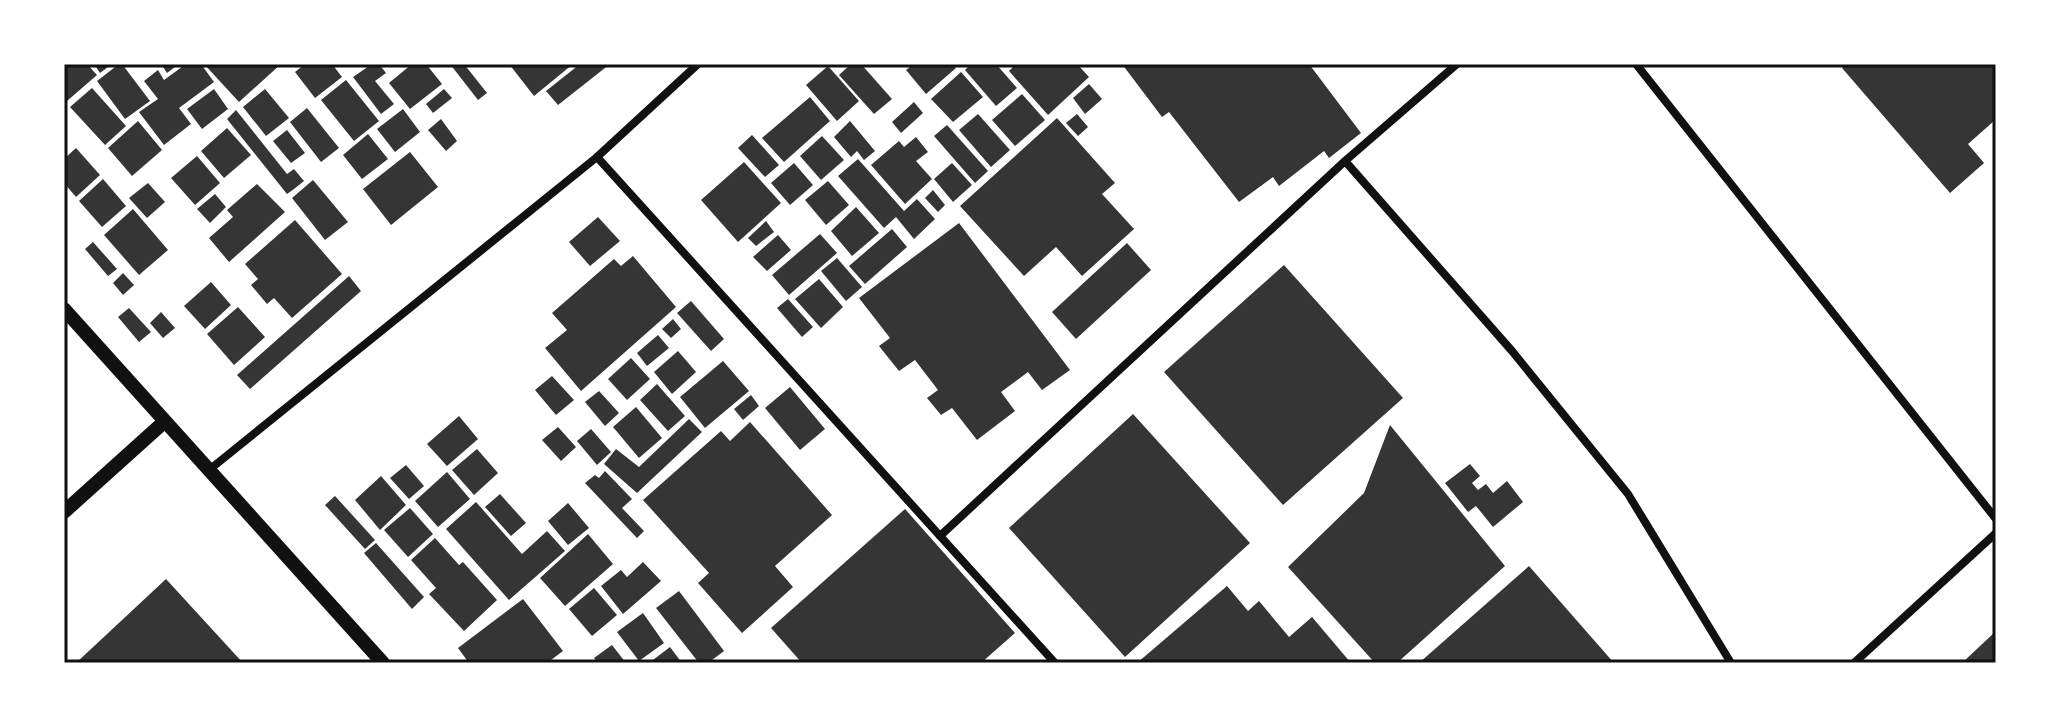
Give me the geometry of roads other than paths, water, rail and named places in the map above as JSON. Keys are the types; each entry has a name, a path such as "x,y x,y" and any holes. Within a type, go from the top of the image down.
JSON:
{"street":[{"path":"208,471 597,157 698,64"},
{"path":"940,536 1345,161 1457,64"},
{"path":"1636,64 1996,519"},
{"path":"597,157 1055,663"},
{"path":"1345,161 1512,351 1628,494 1731,663"},
{"path":"64,309 383,663"},
{"path":"64,512 164,422"},
{"path":"1854,663 1996,533"}]}
